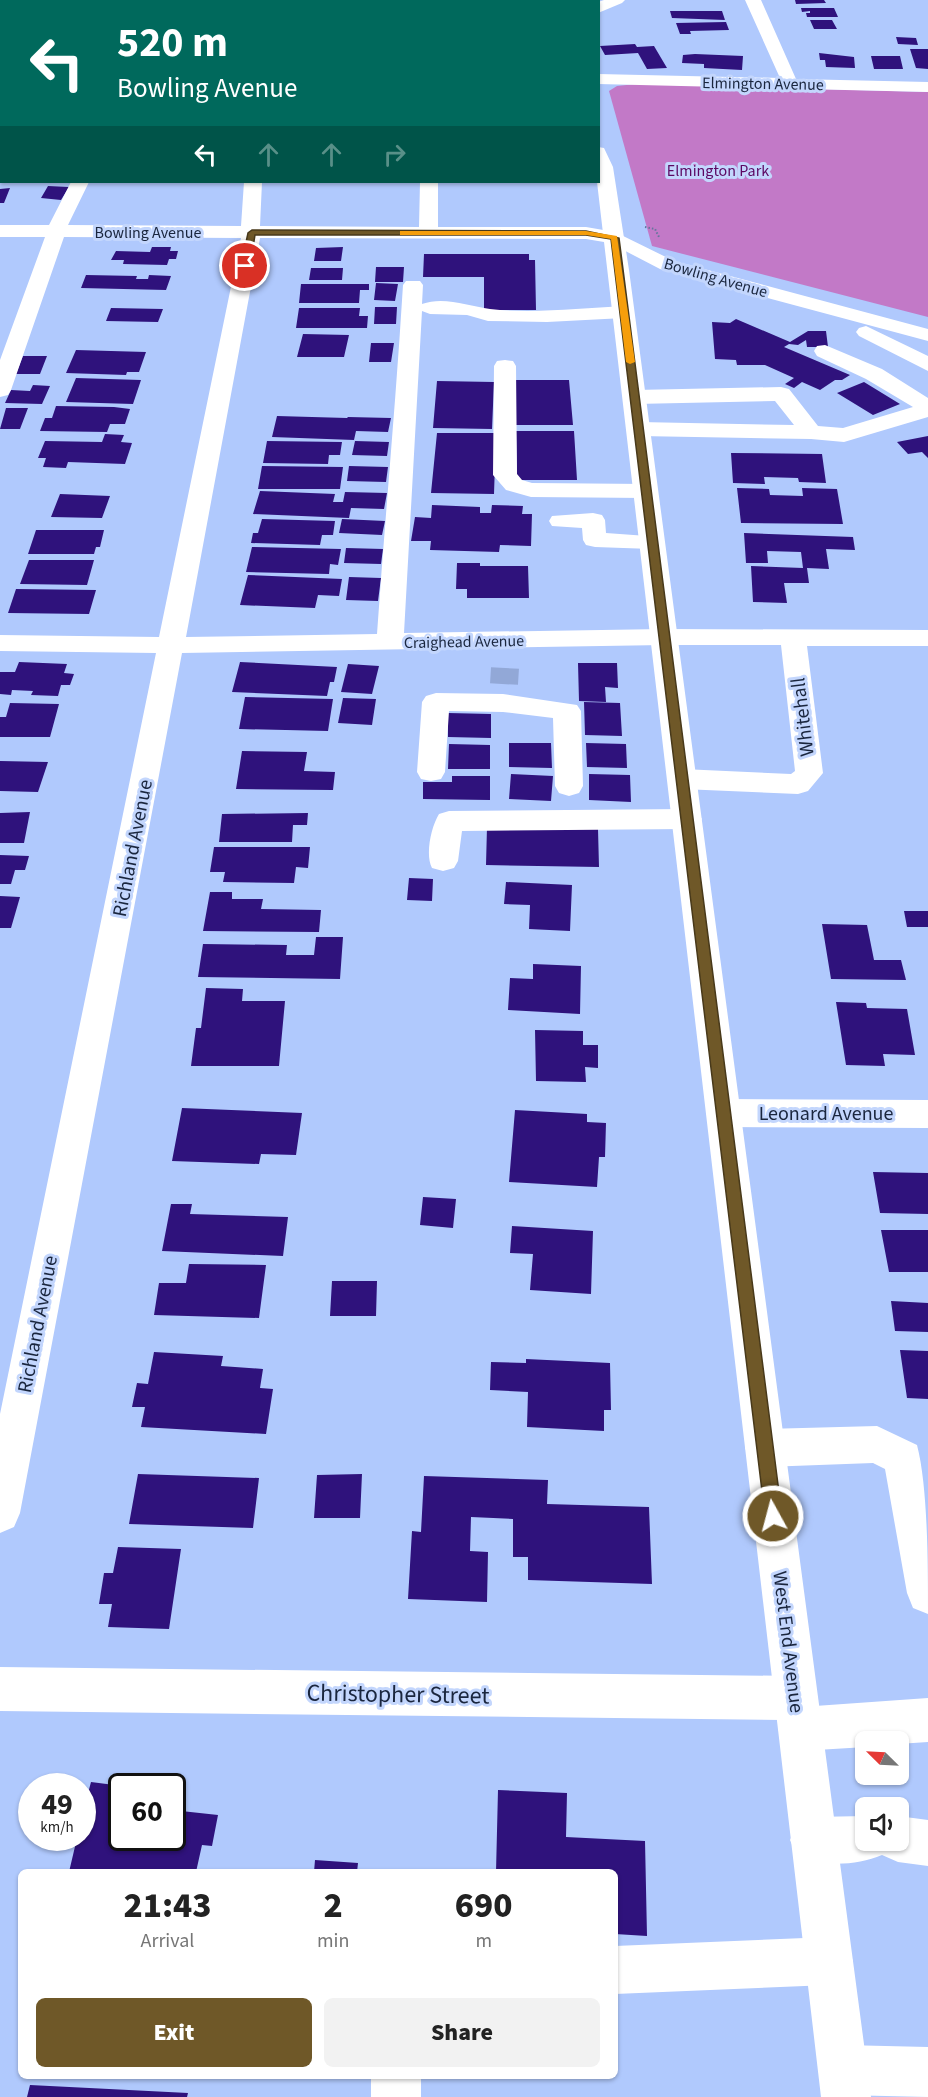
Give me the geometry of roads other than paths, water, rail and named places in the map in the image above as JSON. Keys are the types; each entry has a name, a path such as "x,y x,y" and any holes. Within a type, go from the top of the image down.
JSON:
{"main road":[{"path":"600,8 617,0"},
{"path":"753,0 790,83"},
{"name":"Elmington Avenue","path":"600,80 928,87"},
{"name":"West End Avenue","path":"600,157 604,167 615,238 844,2084"},
{"path":"0,390 57,232 80,183"},
{"name":"Richland Avenue","path":"0,1513 252,233 253,183"},
{"path":"428,233 429,183"},
{"name":"Bowling Avenue","path":"0,231 586,233 615,238 668,265 926,335"},
{"path":"390,642 396,515 406,422 413,285"},
{"path":"816,305 924,363"},
{"path":"430,308 468,309 488,315 547,316 624,312"},
{"path":"924,363 914,350 916,342 926,335"},
{"path":"825,351 874,374 928,408"},
{"path":"505,366 505,475 514,486 531,490 646,491"},
{"path":"637,413 781,394 811,432"},
{"path":"637,413 844,435 928,408"},
{"path":"561,521 593,520 595,540 652,542"},
{"name":"Craighead Avenue","path":"0,643 171,645 390,642 505,672 664,637 928,638"},
{"name":"Whitehall","path":"682,779 798,784 808,773 793,638"},
{"path":"431,772 436,702 505,672 567,711 569,786"},
{"path":"443,861 449,820 687,819"},
{"name":"Leonard Avenue","path":"723,1113 928,1114"},
{"path":"765,1448 877,1444 903,1458 928,1593"},
{"name":"Christopher Street","path":"0,1689 798,1713 928,1720"},
{"path":"813,1840 855,1839"},
{"path":"909,1840 928,1843"},
{"path":"618,1970 829,1961"},
{"path":"844,2084 928,2072"},
{"path":"396,2079 396,2097"}],"tunnel":[{"path":"504,684 505,668"}],"park label":[{"name":"Elmington Park","path":"718,170"}]}
